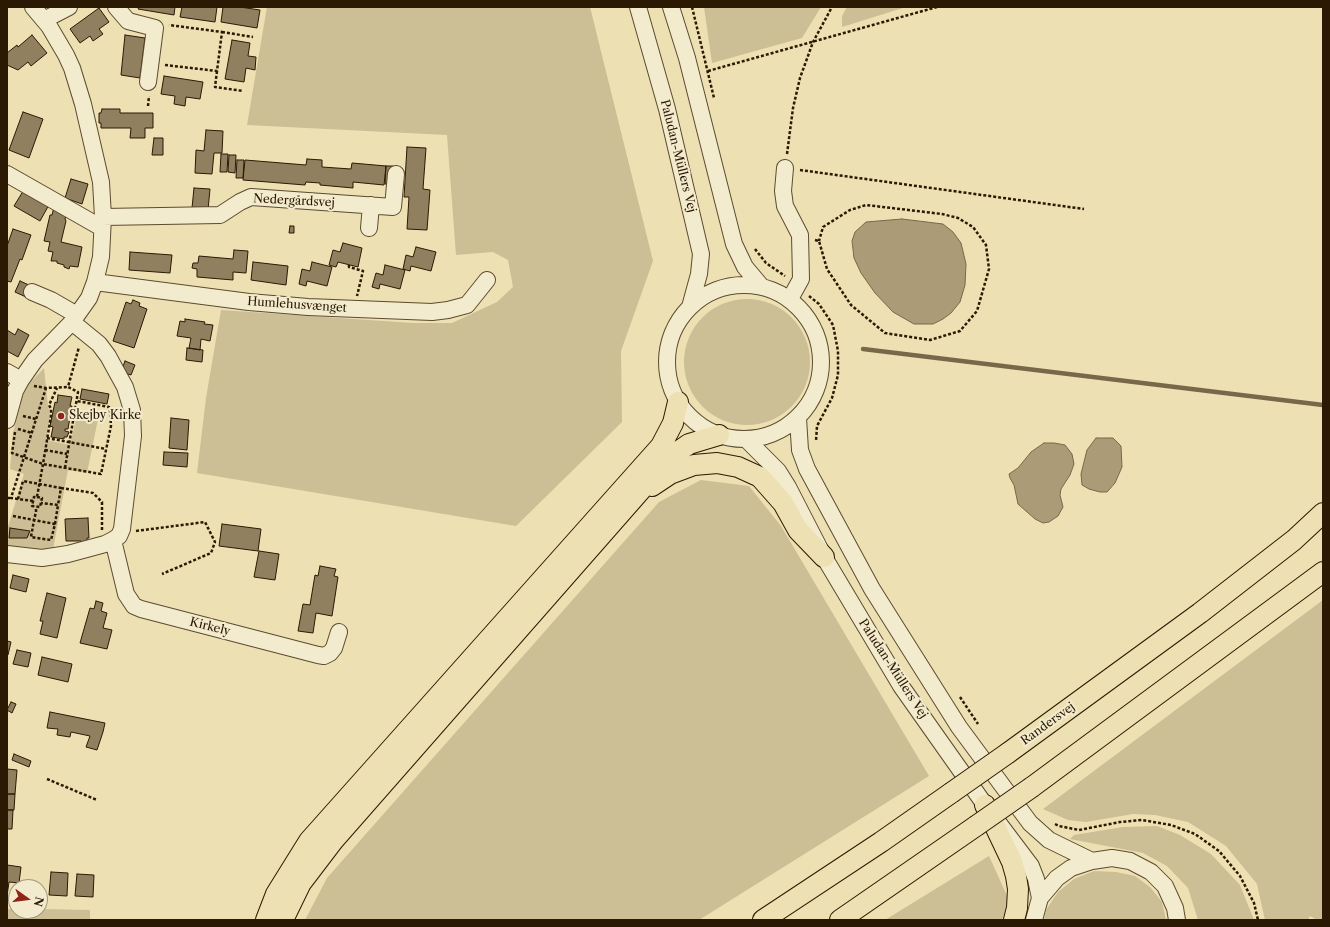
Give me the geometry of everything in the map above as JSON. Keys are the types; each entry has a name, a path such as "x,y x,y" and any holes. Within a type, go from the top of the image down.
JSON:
{"main road":[{"path":"266,920 276,894 309,840 661,446 673,423 678,402"},
{"path":"283,920 301,883 333,841 669,458 689,444 719,435"},
{"path":"637,496 670,474 694,465 717,463 738,467 760,477 783,503 798,530 824,557"},
{"name":"Randersvej","path":"763,920 881,842 1008,753 1200,613 1294,540 1323,513"},
{"path":"1294,540 1323,522"},
{"path":"840,920 1032,787 1322,572"},
{"path":"985,805 1012,862 1016,876 1018,889 1017,908 1014,920"}],"street":[{"path":"7,420 15,391 27,383 35,360 74,318 89,298 96,282 101,257 102,222 100,182 83,104 72,68 66,55 49,26 33,7"},
{"path":"44,20 69,7"},
{"path":"116,7 128,21 156,28 148,82"},
{"name":"Paludan-Müllers Vej","path":"638,7 667,109 701,254 699,274 690,306"},
{"path":"671,7 687,58 734,244 746,267 761,286"},
{"path":"785,168 783,191 785,206 800,235 801,279 794,292"},
{"path":"7,174 102,222"},
{"name":"Nedergårdsvej","path":"102,222 220,215 251,197 393,207 396,174"},
{"path":"369,228 371,205"},
{"name":"Humlehusvænget","path":"96,282 249,302 354,310 432,312 467,305 487,280"},
{"path":"738,284 761,286 776,291 794,292 817,334 822,356 820,379 812,400 798,418 783,429 766,436 746,439 733,438 719,435 703,427 689,416 678,402 670,381 667,359 671,338 681,318 690,306 716,290 738,284"},
{"name":"Kirkely","path":"32,292 51,300 74,318 100,344 125,386 132,410 133,436 122,529 112,539 126,594 134,606 324,656 330,653 334,648 340,632"},
{"path":"7,372 27,383"},
{"name":"Paludan-Müllers Vej","path":"798,418 800,450 806,469 872,589 959,727 1030,823 1049,840 1092,860"},
{"name":"Paludan-Müllers Vej","path":"746,439 778,471 788,487 824,557 902,686 985,805 1031,866 1036,879 1040,898"},
{"path":"7,554 28,557 55,557 112,539"},
{"path":"1034,920 1040,898 1057,878 1071,868 1092,860 1112,858 1130,861 1150,872 1165,886 1175,908 1177,920"}],"path":[{"path":"692,7 715,102"},
{"path":"832,7 813,42 800,78 793,108 785,168 1084,209"},
{"path":"708,71 937,7"},
{"path":"156,28 166,24 253,37"},
{"path":"222,32 215,87 243,91"},
{"path":"151,63 216,71"},
{"path":"866,205 942,214 958,218 973,227 986,245 989,269 977,310 960,331 930,340 885,332 850,305 827,269 819,241 823,227 850,210 866,205"},
{"path":"800,235 819,241"},
{"path":"752,244 766,263 794,292 820,304 833,325 838,351 838,375 832,398 818,426 815,445"},
{"path":"349,265 349,267 363,271 354,310"},
{"path":"68,387 80,346"},
{"path":"27,383 46,388 68,387 78,392 65,468"},
{"path":"11,498 46,388"},
{"path":"36,507 32,506 34,497 37,497 40,485 51,416 49,404 57,388"},
{"path":"32,433 16,429 12,453 43,464 101,474 111,426 109,407 77,401"},
{"path":"31,418 36,419"},
{"path":"47,438 106,449"},
{"path":"45,450 67,454"},
{"path":"18,499 23,481 93,493 102,502 112,539 205,522 214,542 211,553 162,574"},
{"path":"36,507 31,537 52,540 61,488"},
{"path":"36,507 40,507 42,498 37,497"},
{"path":"7,498 33,501"},
{"path":"41,503 58,505"},
{"path":"13,516 55,524"},
{"path":"959,695 980,727"},
{"path":"47,779 97,800"},
{"path":"1050,821 1059,826 1079,830 1120,822 1142,820 1171,825 1195,834 1219,851 1240,876 1254,904 1258,920"}],"shaded area":[{"path":"267,7 590,7 653,261 621,351 622,422 516,526 197,473 206,398 221,310 413,323 452,323 497,302 513,287 508,260 493,252 456,255 447,135 247,125"},
{"path":"704,7 821,7 802,38 712,63"},
{"path":"847,7 906,7 842,27 842,16"},
{"path":"902,219 943,224 953,232 961,243 966,264 965,285 960,302 951,313 933,324 914,324 893,312 875,293 861,273 854,258 852,241 855,232 866,222"},
{"path":"741,299 753,299 771,303 792,317 806,338 810,362 806,386 792,407 771,421 753,425 741,425 723,421 702,407 688,386 684,368 684,356 688,338 702,317 723,303"},
{"path":"44,368 50,415 46,440 70,445 77,415 98,419 87,473 68,470 53,549 7,549 7,530 24,474 10,469 13,433 24,390"},
{"path":"1096,438 1113,438 1121,446 1122,467 1115,483 1107,492 1089,489 1082,485 1081,474 1087,450"},
{"path":"1044,443 1065,445 1072,454 1074,464 1070,475 1061,489 1060,495 1063,507 1058,516 1049,522 1043,523 1035,519 1018,504 1014,485 1009,474 1018,468 1031,452"},
{"path":"701,480 749,486 781,526 929,776 699,920 305,920 327,878 659,502"},
{"path":"1323,600 1323,920 1317,920 1310,916 1308,920 1265,920 1257,884 1226,846 1188,822 1155,815 1133,814 1086,822 1068,820 1043,809"},
{"path":"1157,826 1180,835 1211,854 1240,885 1254,920 1198,920 1188,888 1167,866 1143,853 1070,839 1074,835 1123,827"},
{"path":"989,856 1009,900 1002,920 885,920"},
{"path":"1094,871 1116,872 1135,876 1150,887 1162,902 1166,920 1044,920 1046,910 1058,892 1074,879"},
{"path":"7,909 8,919 48,919 48,909 90,910 90,920 7,920"}],"building":[{"path":"139,7 175,7 174,15 138,9"},
{"path":"182,7 217,7 215,22 180,17"},
{"path":"223,7 240,7 260,10 257,28 221,22"},
{"path":"99,8 109,22 99,29 103,34 93,41 90,36 80,43 70,29"},
{"path":"32,35 47,53 31,66 28,62 18,70 7,65 7,53 17,45 18,47"},
{"path":"125,35 145,38 140,78 121,75"},
{"path":"232,40 250,43 248,56 256,57 255,70 246,68 244,82 225,79"},
{"path":"164,76 203,82 200,99 186,97 185,106 174,104 175,96 161,94"},
{"path":"102,109 120,109 120,113 153,113 153,128 145,128 145,138 130,138 131,128 101,128 101,123 99,123 99,113 101,113"},
{"path":"23,112 43,119 29,158 9,150"},
{"path":"206,130 223,131 222,153 214,153 212,174 195,173 196,150 204,151"},
{"path":"154,138 163,138 163,155 152,155"},
{"path":"407,147 426,148 423,189 430,190 427,230 407,229 409,197 404,197"},
{"path":"221,154 228,154 227,172 220,172"},
{"path":"229,155 236,155 235,173 228,172"},
{"path":"307,159 322,160 322,167 351,169 352,163 386,166 384,185 353,182 353,188 320,185 320,183 306,182 305,185 243,180 245,160 306,165"},
{"path":"237,160 244,160 243,178 236,178"},
{"path":"386,166 393,166 392,184 385,184"},
{"path":"71,179 88,184 82,204 65,198"},
{"path":"25,188 50,203 40,221 14,206"},
{"path":"194,188 210,189 208,210 192,208"},
{"path":"54,207 67,213 61,242 82,247 78,267 70,266 69,269 64,267 64,265 57,263 57,261 51,261 53,252 48,251 50,242 44,241 50,215 52,215"},
{"path":"290,226 294,226 294,233 289,233"},
{"path":"13,229 31,235 22,260 20,259 11,282 7,281 7,246"},
{"path":"343,243 362,248 358,267 338,262 336,267 329,265 333,250 340,252"},
{"path":"416,247 436,252 431,271 411,266 410,271 403,269 406,255 413,257"},
{"path":"234,250 248,251 246,273 233,272 233,280 197,277 197,269 192,268 193,263 198,263 199,256 233,259"},
{"path":"130,252 172,255 170,273 129,270"},
{"path":"253,262 288,266 286,285 251,280"},
{"path":"312,262 332,267 327,286 307,281 306,286 299,284 302,269 310,271"},
{"path":"385,265 405,270 400,289 380,284 379,289 372,287 376,273 383,275"},
{"path":"20,281 31,286 26,297 15,292"},
{"path":"133,300 140,303 139,306 147,309 134,348 113,341 126,302 131,304"},
{"path":"185,319 205,322 204,324 213,325 210,341 201,339 200,350 189,348 191,338 177,336 180,321 185,322"},
{"path":"18,329 29,335 18,357 7,351 7,330 15,335"},
{"path":"187,348 203,350 202,362 186,360"},
{"path":"125,361 135,365 131,375 121,372"},
{"path":"82,389 109,394 107,404 80,399"},
{"name":"Skejby Kirke","path":"58,395 72,397 68,429 65,429 65,431 69,432 67,437 64,437 64,439 51,437 53,427 50,426"},
{"path":"171,418 189,420 187,450 169,448"},
{"path":"164,452 188,453 187,467 163,465"},
{"path":"88,518 89,538 87,538 87,544 81,544 81,541 66,541 65,519"},
{"path":"222,524 261,529 258,551 219,546"},
{"path":"10,528 30,531 27,538 9,538"},
{"path":"259,551 279,554 275,580 254,577"},
{"path":"320,566 336,569 334,576 338,577 332,616 316,613 313,633 298,631 303,604 310,605 315,575 318,576"},
{"path":"13,575 29,579 26,592 10,588"},
{"path":"47,593 66,598 57,638 40,634 43,621 40,621"},
{"path":"96,601 103,603 101,611 107,613 103,628 112,630 107,649 80,643 90,608 94,609"},
{"path":"7,641 11,642 8,655 7,655"},
{"path":"17,650 31,653 28,667 13,664"},
{"path":"42,657 72,664 68,682 38,675"},
{"path":"11,702 16,704 12,713 7,710"},
{"path":"50,712 105,723 97,750 86,747 90,736 71,732 70,737 57,735 58,729 47,728"},
{"path":"14,754 31,761 29,767 12,760"},
{"path":"7,769 17,770 15,794 7,794"},
{"path":"7,794 15,794 14,810 7,810"},
{"path":"7,810 13,810 12,829 7,829"},
{"path":"7,865 21,867 20,879 8,879 7,896"},
{"path":"51,872 68,873 67,896 49,895"},
{"path":"77,874 94,875 93,897 75,896"}],"waterway":[{"path":"863,349 1323,405"}],"place":[{"name":"Skejby Kirke","path":"61,416"}]}
